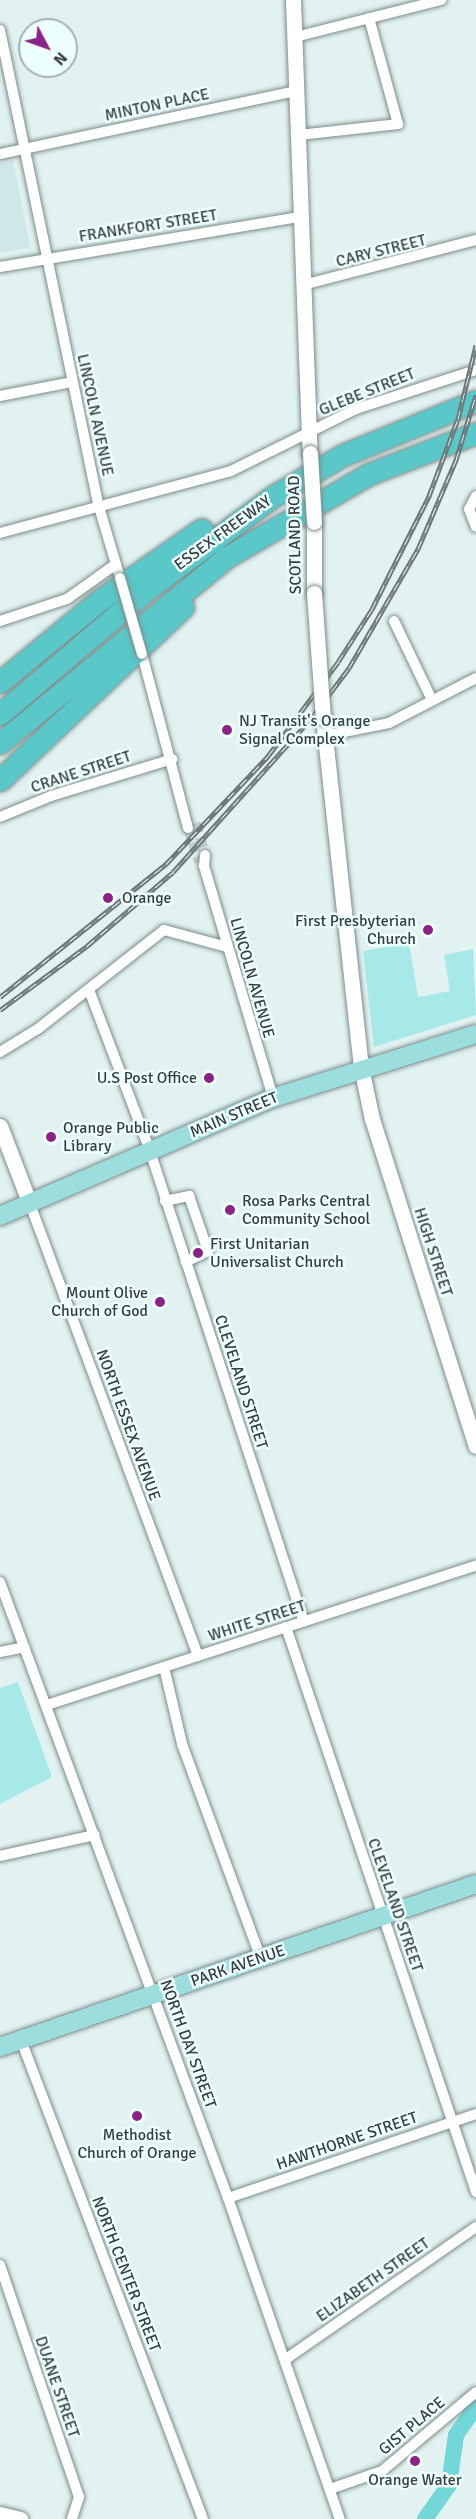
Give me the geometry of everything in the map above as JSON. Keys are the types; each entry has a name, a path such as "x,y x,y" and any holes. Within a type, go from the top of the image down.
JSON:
{"highway":[{"name":"ESSEX FREEWAY","path":"0,714 212,538 343,455 476,401"},
{"name":"ESSEX FREEWAY","path":"0,743 184,588 281,522 369,474 476,433"},
{"path":"0,682 100,600 237,506 343,455"},
{"path":"0,780 281,522"}],"main road":[{"name":"SCOTLAND ROAD","path":"293,0 314,522 314,593 324,736 360,1067"},
{"name":"MAIN STREET","path":"0,1216 273,1098 360,1067 476,1034"},
{"name":"HIGH STREET","path":"360,1067 372,1119 476,1446"},
{"path":"0,1126 30,1203"},
{"name":"PARK AVENUE","path":"0,2047 476,1884"},
{"path":"0,2514 20,2519"}],"street":[{"path":"295,37 441,0"},
{"path":"299,135 398,124 369,18"},
{"name":"LINCOLN AVENUE","path":"0,30 99,507 192,825"},
{"name":"MINTON PLACE","path":"0,154 296,91"},
{"name":"FRANKFORT STREET","path":"0,267 300,217"},
{"name":"CARY STREET","path":"303,285 473,244"},
{"name":"GLEBE STREET","path":"0,533 231,471 309,433 476,362"},
{"name":"GLEBE STREET","path":"438,380 476,370"},
{"path":"0,396 72,382"},
{"path":"476,496 469,509 476,527"},
{"path":"0,621 67,599 116,564"},
{"path":"394,621 432,700"},
{"path":"324,736 389,723 476,678"},
{"name":"CRANE STREET","path":"0,817 51,796 173,759"},
{"name":"LINCOLN AVENUE","path":"202,861 273,1098"},
{"path":"0,1053 90,990 164,930 227,947"},
{"name":"CLEVELAND STREET","path":"90,990 150,1151 304,1621"},
{"path":"165,1201 189,1196 208,1251 185,1262"},
{"name":"NORTH ESSEX AVENUE","path":"30,1203 198,1656"},
{"name":"WHITE STREET","path":"47,1705 476,1566"},
{"name":"NORTH DAY STREET","path":"0,1582 228,2198 340,2519"},
{"name":"CLEVELAND STREET","path":"286,1627 476,2192"},
{"path":"0,1652 25,1647"},
{"path":"164,1667 182,1744 261,1959"},
{"path":"0,1856 95,1835"},
{"name":"NORTH CENTER STREET","path":"21,2040 203,2519"},
{"name":"HAWTHORNE STREET","path":"228,2198 476,2114"},
{"name":"ELIZABETH STREET","path":"286,2359 476,2227"},
{"name":"DUANE STREET","path":"0,2265 79,2497 72,2519"},
{"name":"GIST PLACE","path":"330,2489 382,2471 476,2392"}],"shaded area":[{"path":"13,160 30,247 0,253 0,163"},
{"path":"409,943 418,997 450,991 444,955 473,949 476,1015 374,1047 363,951"},
{"path":"18,1682 52,1777 0,1804 0,1688"}],"waterway":[{"path":"425,2519 449,2485 456,2435 476,2406"}],"tunnel":[{"path":"196,823 205,855"},
{"path":"188,828 199,862"}],"railway":[{"path":"0,997 166,864 268,756 338,662 372,609 429,496 458,419 476,345"},
{"path":"0,1010 87,946 173,872 310,720 349,668 418,549 456,460 476,395"}],"place":[{"name":"NJ Transit's Orange Signal Complex","path":"227,730"},
{"name":"Orange","path":"108,898"},
{"name":"First Presbyterian Church","path":"428,930"},
{"name":"U.S Post Office","path":"209,1078"},
{"name":"Orange Public Library","path":"51,1137"},
{"name":"Rosa Parks Central Community School","path":"230,1210"},
{"name":"First Unitarian Universalist Church","path":"198,1253"},
{"name":"Mount Olive Church of God","path":"160,1302"},
{"name":"Methodist Church of Orange","path":"137,2116"},
{"name":"Orange Water","path":"415,2461"}]}
